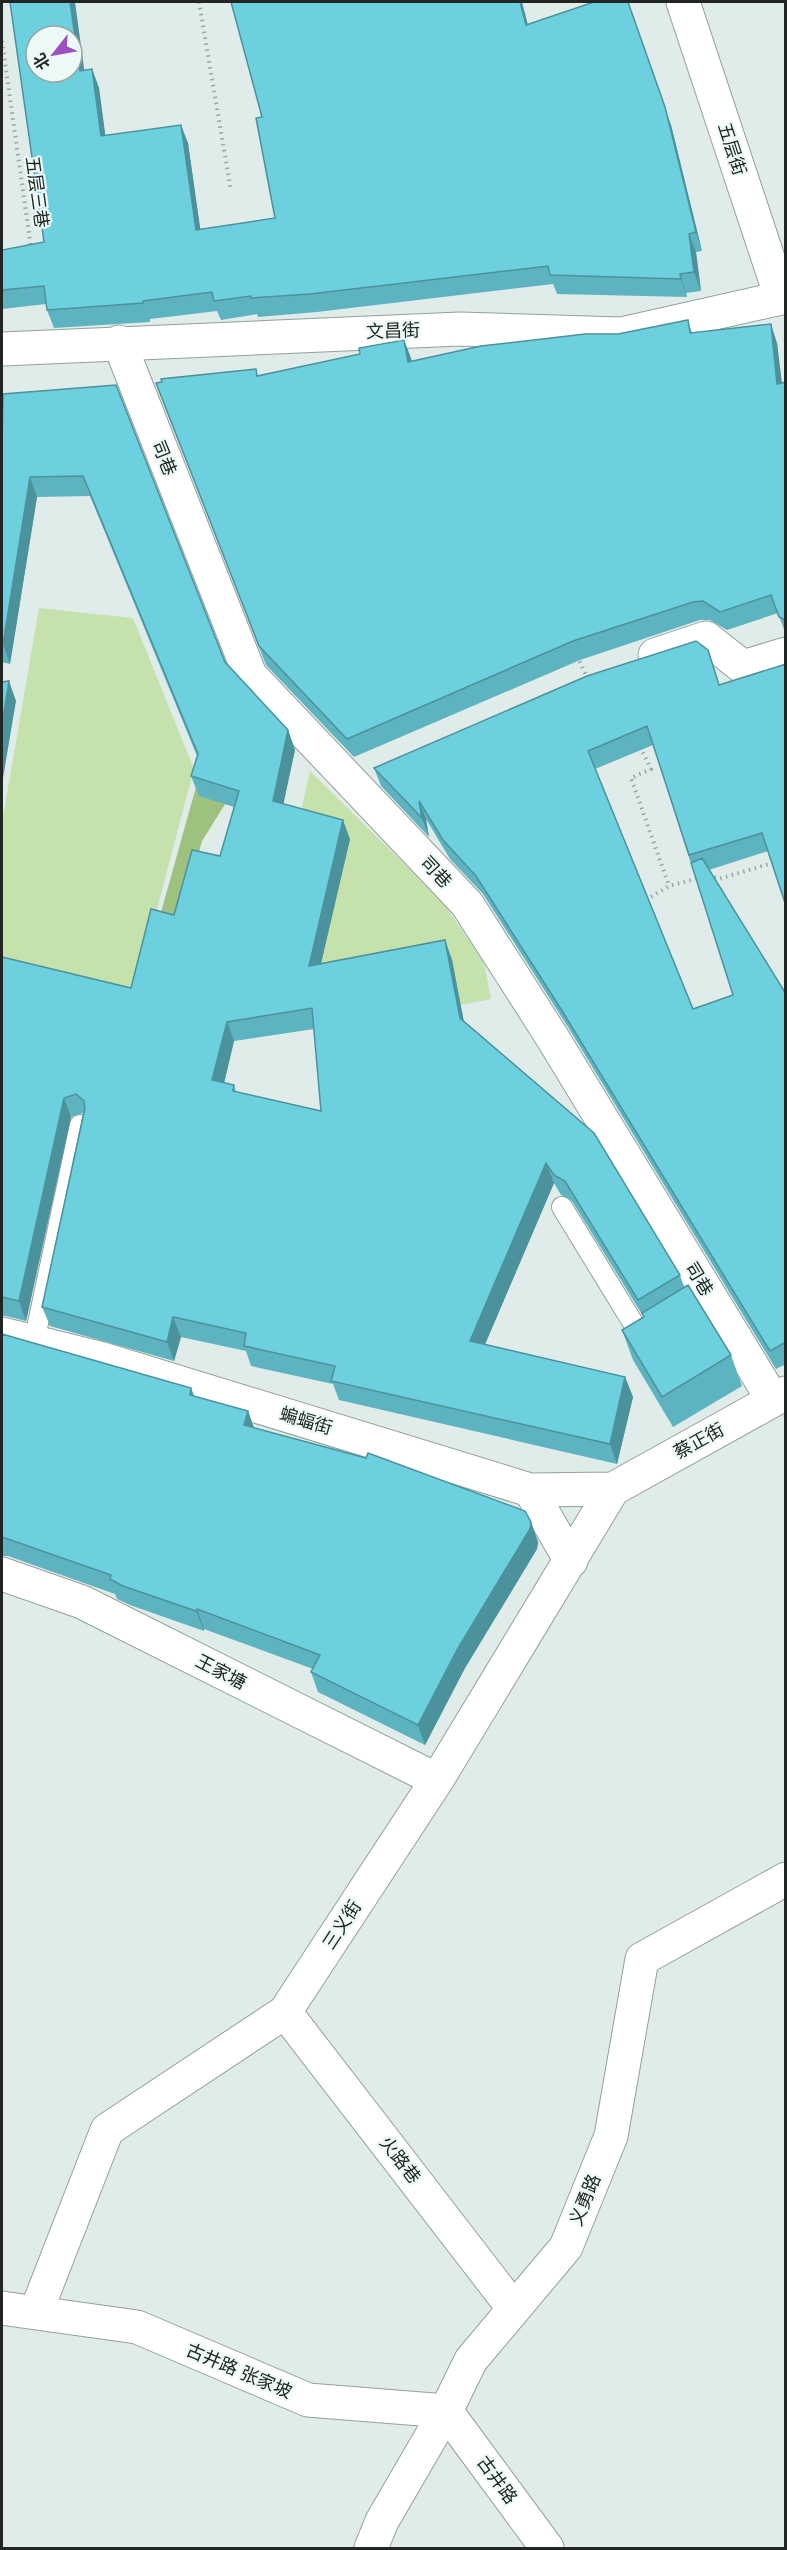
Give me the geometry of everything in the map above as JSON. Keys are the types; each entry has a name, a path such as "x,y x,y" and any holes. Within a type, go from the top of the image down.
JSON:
{"street":[{"name":"五层街","path":"683,2 784,297"},
{"name":"文昌街","path":"2,349 119,342 460,329 621,334 784,297"},
{"name":"司巷","path":"119,342 250,675 467,903 558,1047 699,1301 779,1397"},
{"path":"587,677 706,638 743,667 786,654"},
{"path":"350,778 382,765"},
{"name":"蝙蝠街","path":"2,1334 103,1359 530,1490 613,1489"},
{"name":"蔡正街","path":"613,1489 779,1397"},
{"name":"三义街","path":"36,2312 106,2130 285,2012 437,1780 613,1489"},
{"path":"530,1490 571,1561"},
{"name":"王家塘","path":"2,1574 82,1602 437,1780"},
{"name":"义勇路","path":"371,2548 382,2521 446,2411 471,2360 566,2247 611,2136 642,1959 786,1879"},
{"name":"火路巷","path":"285,2012 514,2308"},
{"name":"古井路 张家坡","path":"2,2308 137,2326 308,2400 446,2411"},
{"name":"古井路","path":"446,2411 547,2548"}],"lane":[{"path":"34,1342 81,1125"},
{"path":"562,1207 641,1336 670,1319"}],"path":[{"path":"199,2 231,191"},
{"name":"五层三巷","path":"2,41 32,253"},
{"path":"572,647 587,677"},
{"path":"636,737 651,770 631,778 669,886"},
{"path":"638,905 669,886 709,874 720,879 786,859"}],"green space":[{"path":"39,608 133,618 194,769 133,1000 2,965 2,823"},
{"path":"262,745 202,841 180,922 160,916 201,769"},
{"path":"310,771 442,901 484,962 491,999 461,1005 316,985 298,825"}],"building":[{"path":"10,2 70,2 73,24 24,24 24,84 84,84 84,70 92,69 101,136 181,125 196,230 275,218 256,118 262,117 231,2 520,2 526,25 594,2 628,2 665,107 696,232 689,234 694,272 680,274 681,279 550,275 548,266 310,294 251,298 251,296 214,301 212,292 143,301 143,303 47,310 44,286 2,290 2,250 44,242"},
{"path":"688,320 690,333 771,324 777,384 786,382 786,620 779,617 771,595 720,612 703,601 693,602 573,641 347,739 259,646 156,383 162,382 161,379 256,369 257,376 360,354 359,348 404,340 408,362 481,346 585,334 618,334"},
{"path":"116,385 225,662 288,730 273,801 343,820 309,966 445,940 460,1018 594,1133 680,1275 638,1300 565,1181 554,1175 546,1163 470,1341 625,1377 610,1444 331,1381 335,1366 244,1346 246,1333 173,1317 167,1342 42,1307 85,1108 84,1101 76,1094 64,1098 19,1301 2,1297 2,957 131,988 151,909 174,915 192,850 220,856 239,791 191,776 198,754 83,476 30,477 2,644 3,394","holes":["312,1008 321,1111 233,1091 234,1085 212,1080 227,1022"]},
{"path":"696,641 708,650 719,685 786,664 786,906 762,833 689,855 647,726 588,751 693,1009 733,995 691,863 702,858 786,994 786,1342 770,1351 561,1009 476,876 443,840 419,801 422,818 374,768 587,676"},
{"path":"9,681 2,724 2,682"},
{"path":"688,1285 731,1355 662,1397 622,1330 644,1317 642,1313"},
{"path":"2,1334 191,1388 190,1395 248,1411 244,1425 366,1458 368,1453 525,1511 531,1522 530,1529 458,1648 418,1725 311,1672 320,1655 197,1609 196,1611 123,1586 110,1579 111,1575 2,1537"}]}
